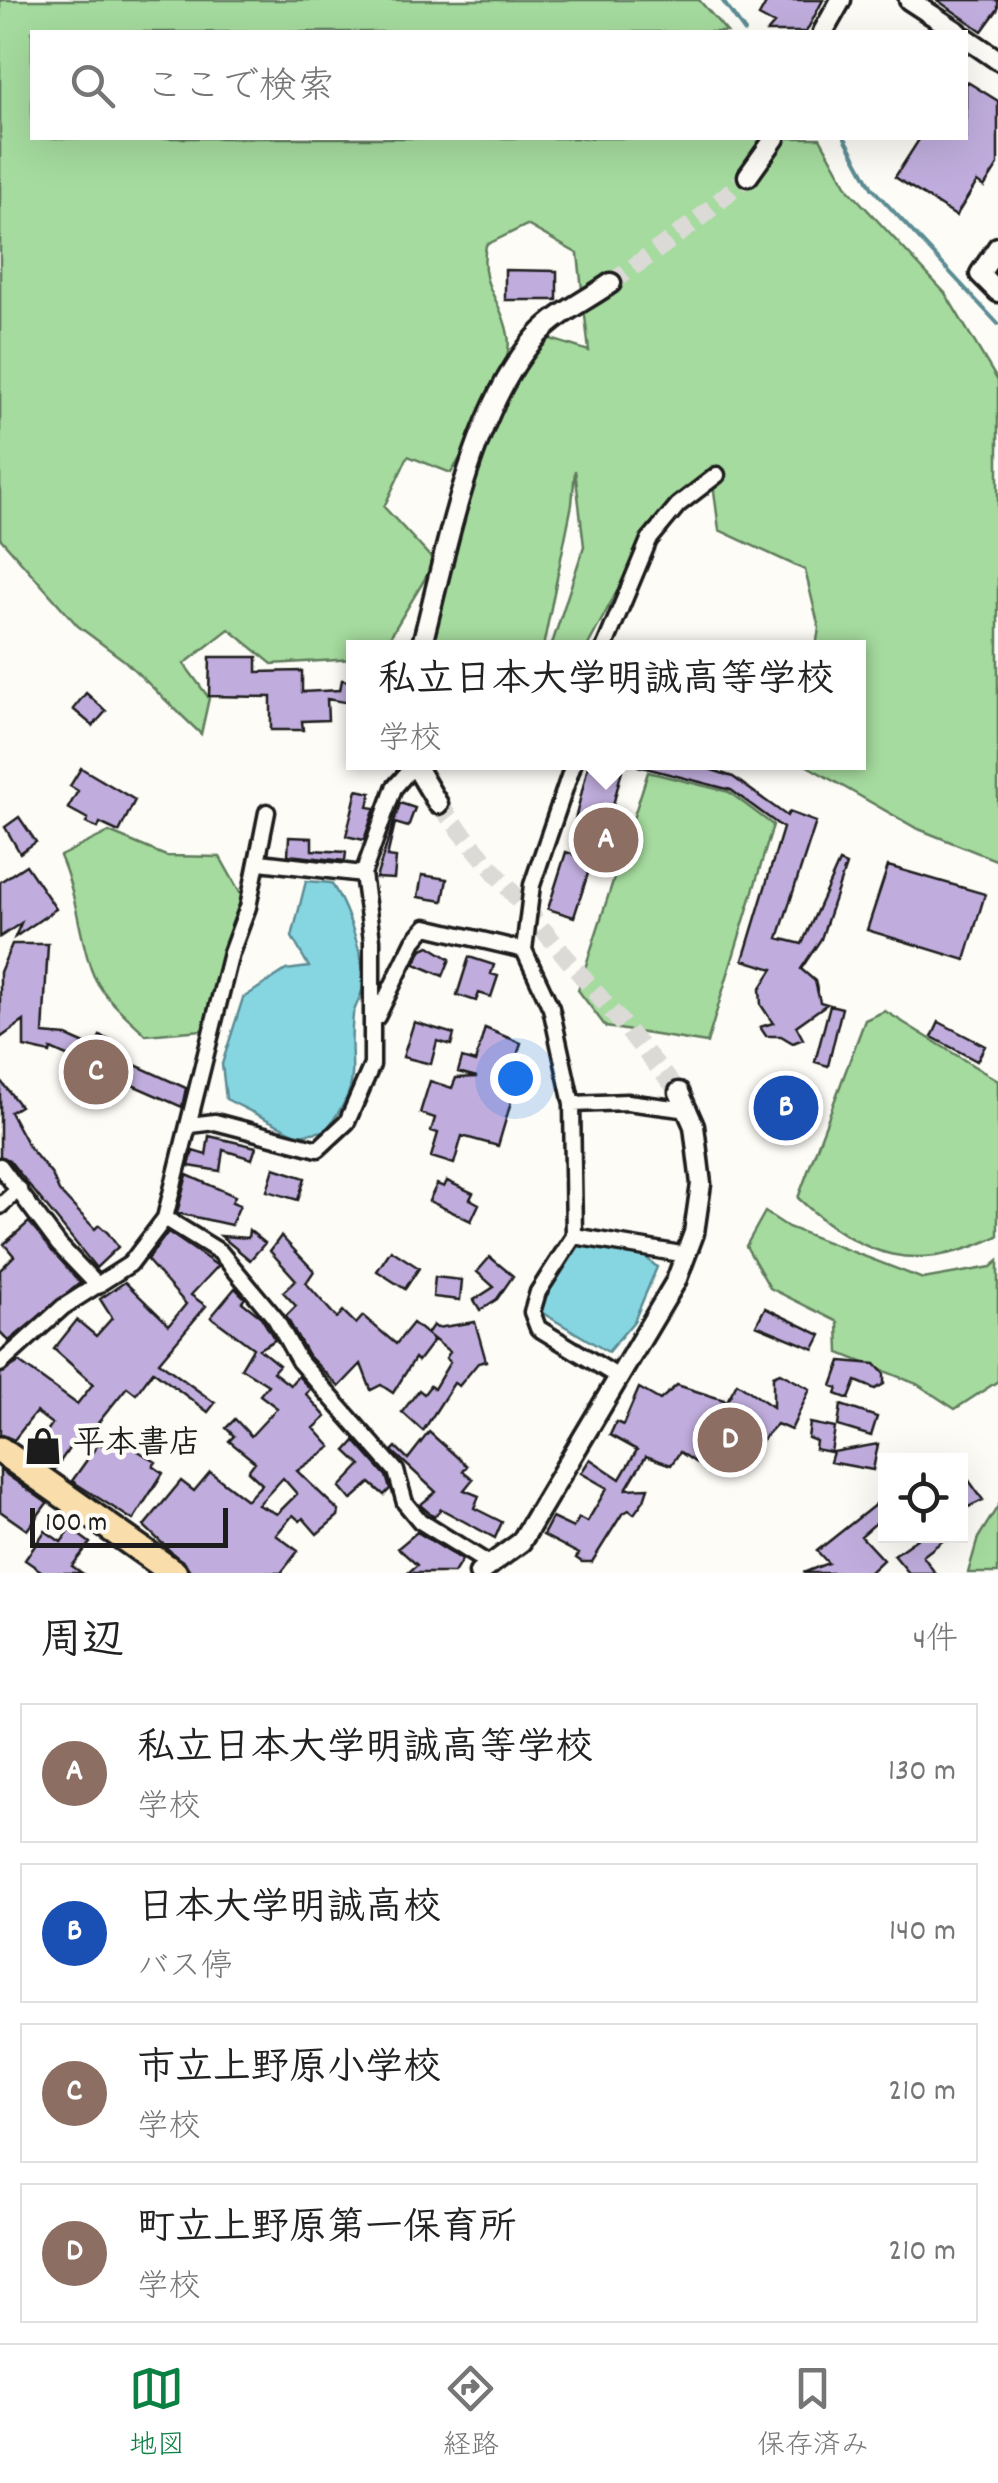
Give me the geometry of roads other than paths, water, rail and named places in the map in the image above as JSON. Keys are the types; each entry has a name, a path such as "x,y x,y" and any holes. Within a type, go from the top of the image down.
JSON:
{"highway":[{"path":"0,1450 174,1573"}],"street":[{"path":"824,30 841,0"},
{"path":"909,0 955,30"},
{"path":"968,39 998,60"},
{"path":"748,176 774,140"},
{"path":"998,247 980,274 998,292"},
{"path":"423,640 466,477 510,375 550,323 612,283"},
{"path":"607,640 649,540 678,506 717,475"},
{"path":"190,1125 214,1122 318,1149 348,1122 372,1065 375,1022 372,940 363,874 394,788 408,770"},
{"path":"417,770 438,804"},
{"path":"571,770 532,885 524,950 551,1008 572,1104 574,1236 538,1292 532,1312 538,1328 620,1378"},
{"path":"0,1364 63,1307 140,1254 165,1218 231,953 260,862 267,812"},
{"path":"260,862 363,874"},
{"path":"375,1022 414,941 426,927 524,950"},
{"path":"165,1218 220,1252 275,1318 299,1361 396,1471 405,1504 420,1521 483,1571 521,1542 620,1378 687,1255 701,1184 689,1110 679,1092"},
{"path":"572,1104 627,1102 689,1110"},
{"path":"0,1166 59,1244 98,1286"},
{"path":"0,1206 19,1189"},
{"path":"574,1236 687,1255"}],"water":[{"path":"306,881 331,883 337,892 358,948 363,986 353,1015 352,1074 346,1099 325,1131 298,1135 226,1099 222,1064 243,998 286,970 309,967 292,937"},
{"path":"577,1244 636,1249 657,1267 634,1321 608,1352 541,1312 542,1279"}],"waterway":[{"path":"722,0 744,30"},
{"path":"846,140 872,188 998,324"}],"tunnel":[{"path":"611,283 694,223 748,176"},
{"path":"438,804 679,1092"}],"place":[{"name":"私立日本大学明誠高等学校","path":"606,840"},
{"name":"市立上野原小学校","path":"96,1072"},
{"name":"日本大学明誠高校","path":"786,1108"},
{"name":"町立上野原第一保育所","path":"730,1440"},
{"name":"平本書店","path":"43,1446"}]}
